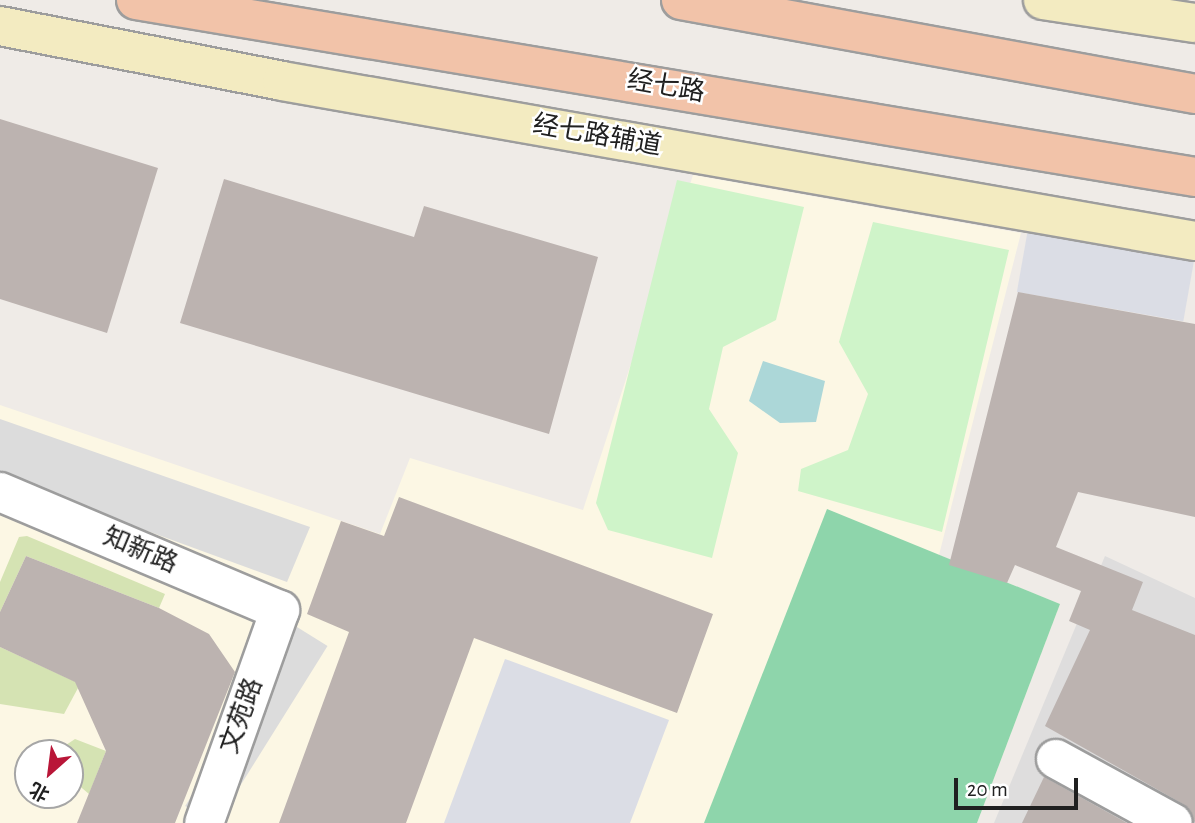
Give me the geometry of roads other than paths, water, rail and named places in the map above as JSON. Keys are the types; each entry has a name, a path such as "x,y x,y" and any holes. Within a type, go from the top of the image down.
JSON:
{"main road":[{"name":"经七路","path":"136,0 1195,177"},
{"path":"681,0 1195,94"}],"street":[{"path":"1043,0 1195,23"},
{"name":"经七路辅道","path":"0,26 282,81 1195,241"},
{"name":"知新路","path":"0,492 280,610"},
{"name":"文苑路","path":"204,823 280,610"},
{"path":"1056,760 1173,823"}],"water":[{"path":"763,361 825,381 816,422 780,423 749,401"}]}
